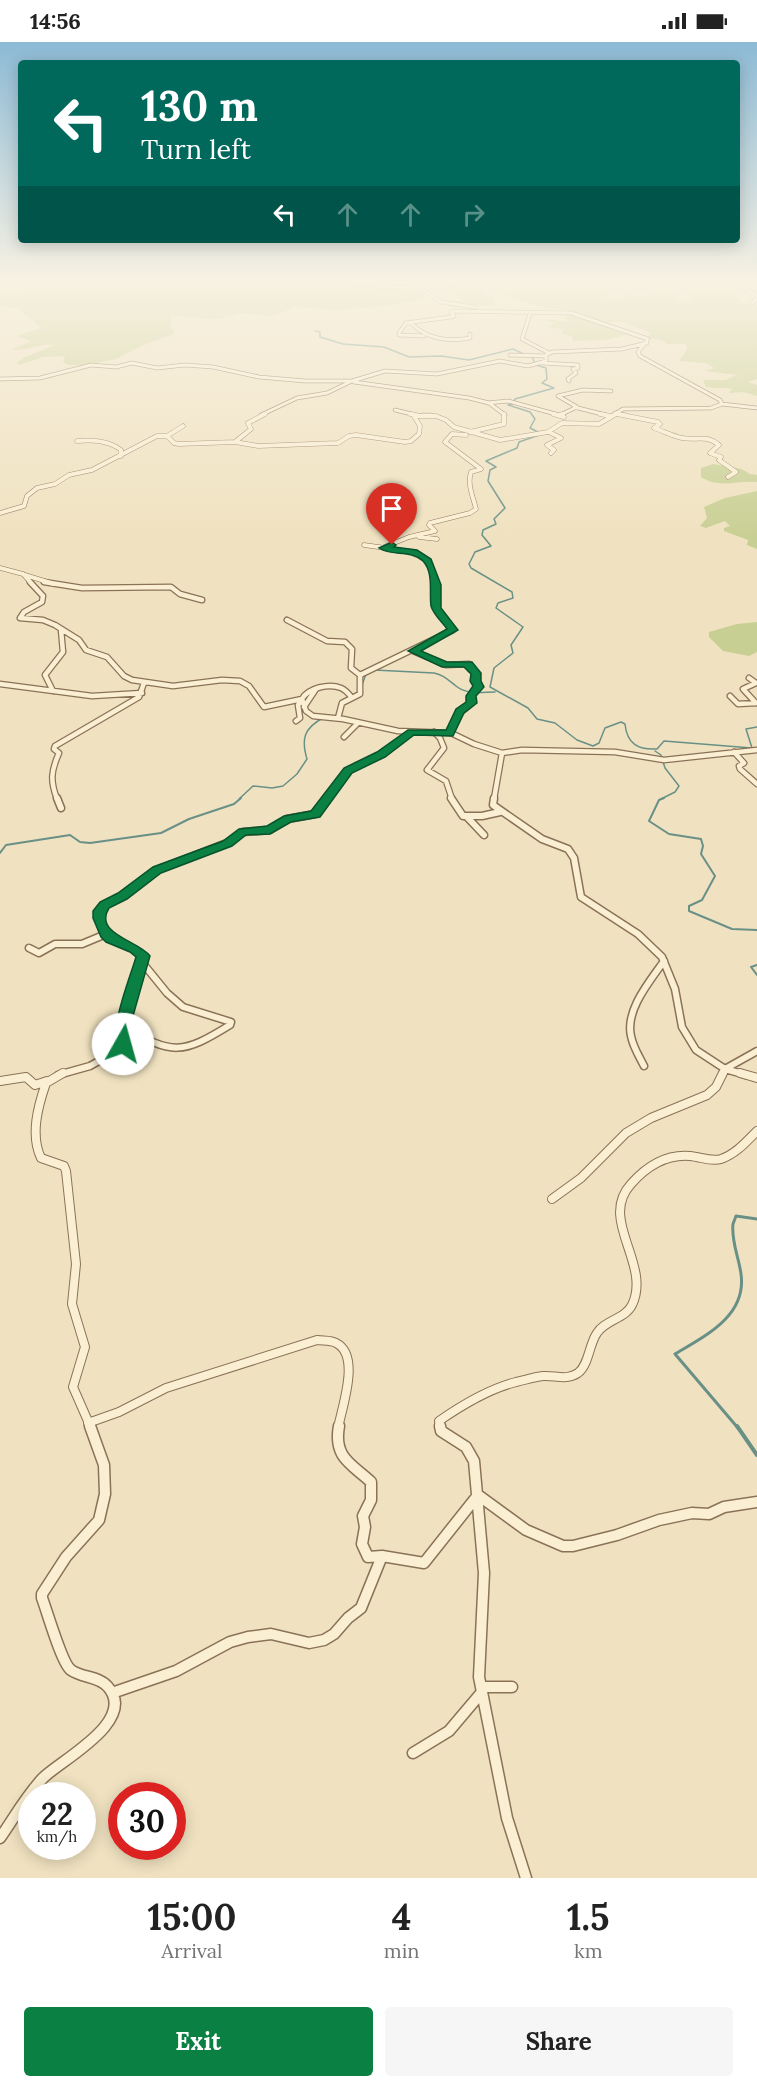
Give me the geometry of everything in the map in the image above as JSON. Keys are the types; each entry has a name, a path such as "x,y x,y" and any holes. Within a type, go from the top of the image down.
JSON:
{"street":[{"path":"0,379 40,378 77,369"},
{"path":"221,369 259,377 305,381 351,381 402,390 414,388 439,395 487,403 505,414 505,423 501,426 470,432"},
{"path":"235,442 250,429 248,423 255,417 297,398 327,393 351,381 388,371 433,374 457,372 466,369"},
{"path":"569,381 568,379 576,373 574,369"},
{"path":"665,369 720,400 722,404"},
{"path":"576,408 558,396 576,390 611,391"},
{"path":"487,403 498,400 524,404 540,411 560,415 567,422"},
{"path":"565,404 613,415 657,421 660,424 654,428 686,439 695,436 713,440 719,445 710,453 720,457 720,461 736,472 728,477"},
{"path":"395,410 416,415 444,417 449,419 454,427 500,440 549,432 560,423 597,424 626,409 712,408 722,404 757,408"},
{"path":"560,415 576,408"},
{"path":"167,436 174,443 179,444 235,442 258,446 282,443 307,445 338,443 349,435 396,442 411,441 421,430 414,416 416,415"},
{"path":"0,513 24,506 27,496 38,488 55,484 69,475 92,470 152,437 167,436 183,426"},
{"path":"549,432 561,438 547,445 554,450 551,453"},
{"path":"419,537 435,530 429,525 430,523 470,513 476,509 470,495 469,476 471,472 482,470 449,447 446,440 453,434 485,436"},
{"path":"77,441 91,440 117,447 121,450 121,456"},
{"path":"383,548 404,537 429,534 437,539"},
{"path":"360,675 453,630 436,608 436,585 428,561 414,552 364,545"},
{"path":"0,568 44,582 82,588 169,587 180,594 202,600"},
{"path":"24,575 43,596 43,600 24,612 20,618 46,621 79,640 86,650 107,657 127,678 172,686 222,680 240,681 249,686 262,706 281,704 294,698 302,700"},
{"path":"287,620 328,642 345,642 352,649 351,668 360,675 361,691 341,704 338,718"},
{"path":"53,691 45,675 63,652 61,630"},
{"path":"413,651 445,665 469,664 470,669 476,673 475,681 478,687 471,696 471,704 464,707 458,715 450,733"},
{"path":"749,678 756,683 754,687 743,689 757,703"},
{"path":"61,807 51,783 52,768 59,753 54,749 55,746 125,706 142,693 144,682"},
{"path":"0,684 100,696 142,693"},
{"path":"296,721 300,718 298,705 306,692 327,687 342,688 352,698"},
{"path":"304,706 316,689"},
{"path":"730,696 738,704 757,703"},
{"path":"302,700 313,716 338,718 412,732 450,733 502,753 522,750 573,753 615,752 664,760 757,750"},
{"path":"344,737 358,723"},
{"path":"0,1081 26,1077 35,1085 57,1075 90,1066 122,1048 131,991 143,956 140,952 111,939 106,934 99,915 108,902 122,896 157,870 227,843 243,832 270,830 288,819 315,814 348,771 381,754 412,732"},
{"path":"433,732 444,741 445,745 427,770 446,782 449,797 463,815 484,835"},
{"path":"734,752 744,763 739,766 740,769 757,784"},
{"path":"502,753 493,802 500,812 542,839 568,849 574,858 581,897 638,934 664,961 675,989 682,1027 690,1042 703,1056 725,1069 757,1078"},
{"path":"467,817 500,812"},
{"path":"28,948 39,953 55,944 82,944 106,934"},
{"path":"124,1026 159,1048 171,1050 194,1045 207,1039 230,1025 231,1022 206,1012 199,1014 183,1005 158,984 141,961"},
{"path":"644,1066 630,1031 631,1018 664,961"},
{"path":"552,1200 581,1178 626,1133 651,1118 707,1095 716,1087 725,1069 757,1051"},
{"path":"0,1838 44,1777 93,1740 101,1731 111,1712 112,1693 104,1683 69,1670 42,1598 42,1594 66,1557 93,1529 102,1509 105,1494 104,1465 73,1387 85,1347 72,1304 76,1264 66,1171 64,1166 41,1158 37,1151 36,1134 40,1102 47,1081"},
{"path":"526,1878 507,1818 479,1677 484,1573 474,1461 469,1450 439,1428 439,1421 449,1416 457,1408 513,1383 544,1376 569,1378 580,1372 593,1336 604,1323 628,1312 634,1300 634,1263 618,1222 618,1206 630,1185 651,1165 663,1160 684,1156 714,1160 728,1156 757,1131"},
{"path":"88,1423 119,1412 166,1388 317,1340 334,1343 346,1353 350,1367 347,1394 336,1430 339,1448 355,1471 371,1482 371,1500 363,1516 365,1527 362,1544 366,1556 408,1559 419,1563 427,1561 478,1495"},
{"path":"478,1495 526,1530 563,1546 573,1546 617,1535 659,1520 693,1514 709,1514 724,1507 757,1502"},
{"path":"112,1693 176,1671 230,1642 248,1637 271,1634 309,1643 324,1640 334,1634 348,1618 361,1608 382,1556"},
{"path":"413,1753 448,1731 461,1719 481,1690 512,1687"}],"green space":[{"path":"712,369 757,369 757,379 748,382 757,385 757,396 743,392 730,393 733,389 730,388 706,387 703,380 725,380 737,375 705,371"},
{"path":"713,464 742,469 757,475 757,482 715,483 701,477 701,468"},
{"path":"757,491 757,549 747,545 748,540 724,531 724,528 730,526 725,521 706,528 700,526 707,518 704,507 725,498"},
{"path":"757,622 757,652 749,656 723,651 709,637 709,632 737,624"}],"waterway":[{"path":"546,369 547,379 542,383 554,388 515,399 513,404 508,405 530,412 535,419 530,428 542,434 519,442 517,448 486,461 496,467 490,470 488,481 505,508 494,519 496,524 483,530 482,535 491,546 475,552 469,564 471,568 512,592 513,598 498,603 496,608 523,627 511,645 513,653 494,668 490,687 528,708 537,719 555,723 577,740 593,746 599,743 605,728 621,722 625,724 631,741 639,747 650,749 657,749 664,741 752,748 746,729 757,727"},
{"path":"374,670 434,673 443,676 465,691 495,692"},
{"path":"362,685 366,674"},
{"path":"239,799 253,786 272,788 283,786 297,774 307,759 304,740 308,730 323,718"},
{"path":"655,751 661,755 665,768 679,786 675,792 661,799"},
{"path":"0,853 6,845 70,835 80,842 90,843 161,833 189,819 234,804 241,798"},
{"path":"664,798 659,800 649,821 669,834 701,839 703,846 701,854 715,876 702,900 689,906 689,911 732,929 757,930"},
{"path":"757,965 751,967 757,975"},
{"path":"738,1428 675,1354 711,1332 731,1313 741,1289 741,1274 734,1243 733,1224 736,1216 757,1219"},
{"path":"737,1426 757,1455"}],"route":[{"path":"123,1044 124,1023 133,993 131,991 143,956 130,946 111,939 106,934 99,918 104,905 122,896 157,870 230,842 240,833 270,830 288,819 315,814 352,768 381,754 412,732 450,733 459,712 470,705 471,696 478,687 475,681 477,674 470,669 469,664 445,665 413,651 432,640 440,639 453,630 436,608 437,590 428,561 414,552 383,548 392,545"}]}
